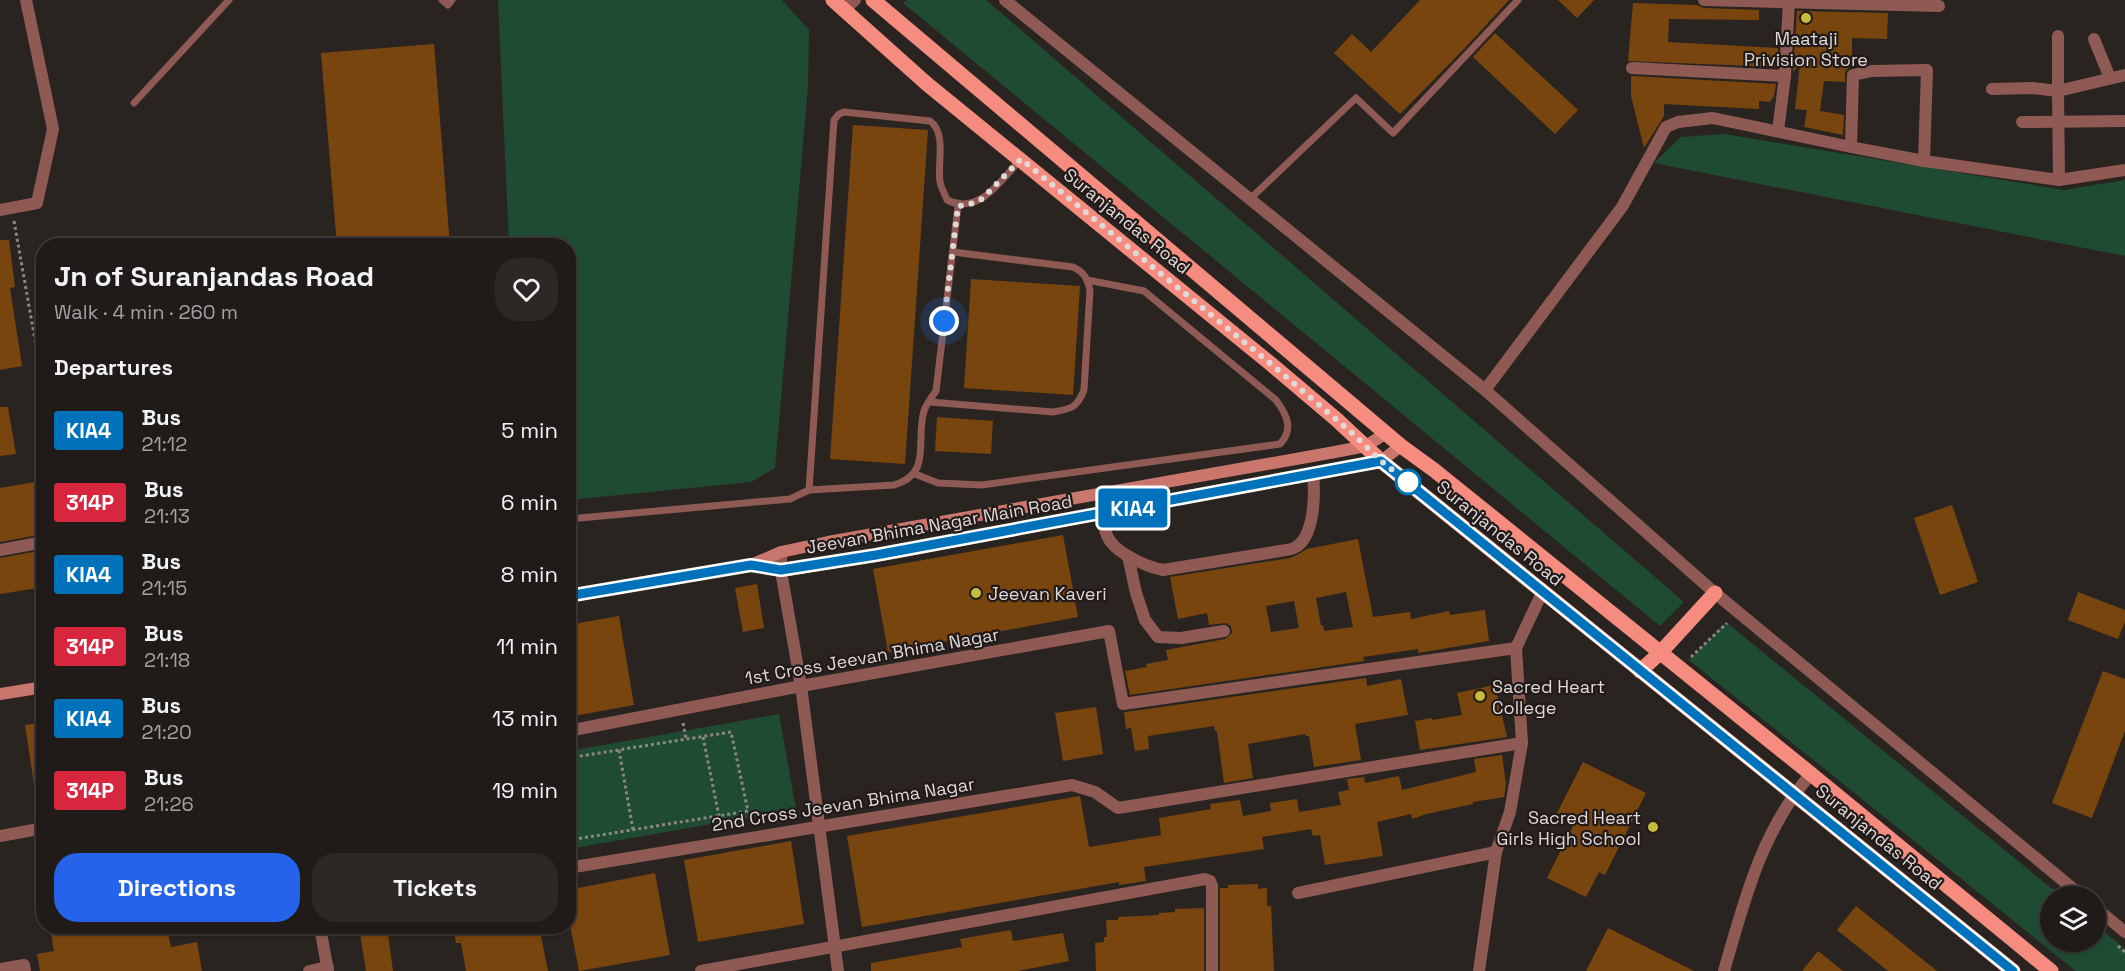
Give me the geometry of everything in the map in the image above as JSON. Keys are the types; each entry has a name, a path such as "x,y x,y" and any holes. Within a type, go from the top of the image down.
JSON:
{"main road":[{"name":"Suranjandas Road","path":"873,0 1401,446 1434,470 1811,774 2051,971"},
{"name":"Suranjandas Road","path":"844,3 927,84 1271,364 1381,461 2013,971"},
{"path":"1366,446 1386,433"},
{"name":"Jeevan Bhima Nagar Main Road","path":"576,595 751,565 781,552 1366,446"},
{"path":"1381,461 1401,446"},
{"name":"Jeevan Bhima Nagar Main Road","path":"751,565 781,570 898,552 1381,461"},
{"path":"1640,671 1660,653 1715,593"},
{"path":"0,694 36,688"}],"street":[{"path":"0,210 37,203 53,129 26,0"},
{"path":"1005,0 1485,390 1715,593 2069,886"},
{"path":"1704,0 1939,6"},
{"path":"1778,131 1785,76 1789,1"},
{"path":"2058,36 2059,180"},
{"path":"2094,39 2110,78"},
{"path":"1632,68 1785,76"},
{"path":"1851,147 1853,75 1927,70 1924,161"},
{"path":"1992,89 2032,88 2058,91 2125,75"},
{"path":"1485,390 1622,207 1666,127 1677,122 1713,118 1924,161 2059,180 2125,170"},
{"path":"2022,122 2125,121"},
{"path":"1100,514 1110,541 1128,556 1163,570 1294,548 1306,536 1315,497 1313,474"},
{"path":"0,550 36,543"},
{"path":"781,552 781,570 801,686 838,971"},
{"path":"1128,556 1145,620 1158,637 1181,638 1224,631"},
{"path":"1479,971 1496,852 1510,812 1522,742 1516,648 1542,592"},
{"name":"1st Cross Jeevan Bhima Nagar","path":"576,729 801,686 1109,631 1123,704 1516,648"},
{"name":"2nd Cross Jeevan Bhima Nagar","path":"576,867 1072,785 1095,792 1118,808 1522,742"},
{"path":"1724,971 1745,897 1771,830 1794,793 1811,774"},
{"path":"0,836 36,829"},
{"path":"1298,893 1496,852"},
{"path":"701,971 1205,879 1210,881 1212,886 1212,971"},
{"path":"2106,916 2125,932"},
{"path":"309,971 328,969 321,934"},
{"path":"0,969 24,965 26,971"}],"lane":[{"path":"134,103 229,0"},
{"path":"442,0 448,5 452,0"},
{"path":"1251,198 1356,98 1393,133 1518,0"},
{"path":"809,490 834,120 844,112 930,121 936,125 939,134 940,182 947,200 958,206 968,205 982,199 1021,159"},
{"path":"576,518 790,499 809,490 894,485 905,482 915,474 920,461 924,409 936,391 958,206"},
{"path":"930,402 1041,412 1068,410 1079,403 1084,390 1090,290 1082,271 1072,267 952,252"},
{"path":"915,474 938,483 948,484 1007,483 1280,444 1286,437 1288,422 1276,400 1144,291 1087,280"}],"path":[{"path":"0,210 13,218 36,346"},
{"path":"1689,660 1726,622 1736,630"},
{"path":"576,757 731,732 748,811 576,839"},
{"path":"703,736 719,816"},
{"path":"619,750 633,830"}],"green space":[{"path":"498,0 782,0 809,30 808,86 775,468 751,482 576,499 576,238 509,238"},
{"path":"907,0 986,0 1684,602 1660,626 903,3"},
{"path":"1724,134 2064,190 2125,180 2125,256 1654,163 1681,137"},
{"path":"1726,622 2049,886 2040,886 2040,942 1689,660"},
{"path":"779,714 796,809 576,848 576,750"},
{"path":"2106,933 2125,949 2125,971 2076,971 2052,952 2106,952"}],"building":[{"path":"1420,0 1509,0 1400,114 1334,53 1352,34 1371,52"},
{"path":"1558,0 1594,0 1577,18"},
{"path":"1633,3 1759,10 1759,20 1669,19 1668,42 1778,48 1777,67 1628,61"},
{"path":"1797,11 1888,13 1887,39 1852,38 1852,64 1845,72 1845,82 1824,81 1820,111 1844,115 1843,135 1804,127 1807,110 1795,109 1800,64 1793,72"},
{"path":"1495,33 1578,110 1555,134 1473,57"},
{"path":"434,44 449,238 336,238 321,53"},
{"path":"1631,76 1776,84 1774,96 1770,102 1759,101 1759,109 1664,104 1664,116 1644,148 1631,96"},
{"path":"853,125 928,130 905,464 830,459"},
{"path":"0,240 9,240 15,287 10,288 22,366 0,370"},
{"path":"971,279 1080,286 1073,395 964,388"},
{"path":"0,407 8,407 16,454 0,456"},
{"path":"937,417 993,421 991,454 935,451"},
{"path":"36,482 36,535 0,542 0,488"},
{"path":"1952,505 1978,582 1940,595 1914,518"},
{"name":"Jeevan Kaveri","path":"1063,535 1078,617 888,652 873,569"},
{"path":"1358,539 1373,617 1410,612 1411,619 1449,611 1450,615 1485,610 1489,641 1418,653 1418,649 1363,657 1364,661 1130,695 1125,671 1168,660 1166,650 1225,639 1232,633 1231,626 1226,623 1209,625 1207,613 1178,619 1170,577 1290,558 1307,549","holes":["1346,592 1353,627 1324,631 1316,598","1294,601 1299,628 1271,632 1266,606"]},
{"path":"36,551 36,588 0,594 0,558"},
{"path":"757,584 764,628 743,632 735,588"},
{"path":"2078,592 2125,610 2125,622 2118,639 2068,620"},
{"path":"619,616 634,705 576,716 576,624"},
{"path":"2103,671 2125,679 2125,731 2092,818 2052,803"},
{"path":"1366,678 1367,686 1401,679 1408,715 1355,724 1361,760 1314,767 1309,736 1305,734 1248,744 1253,778 1224,783 1217,731 1214,726 1148,736 1149,749 1135,751 1131,728 1126,729 1124,712"},
{"path":"1495,685 1507,737 1420,750 1415,721 1462,715 1457,693"},
{"path":"1096,707 1103,754 1063,761 1055,713"},
{"path":"36,723 36,791 35,791 25,725"},
{"path":"1502,755 1506,784 1504,797 1473,802 1473,804 1412,819 1411,814 1377,822 1383,856 1325,865 1320,835 1313,836 1311,829 1262,837 1264,849 1144,867 1146,881 1119,885 1119,882 862,927 847,836 1080,796 1089,847 1161,835 1159,818 1211,809 1210,804 1240,800 1243,816 1271,811 1270,803 1297,799 1299,812 1341,805 1338,792 1349,790 1347,779 1364,777 1365,783 1399,776 1402,790 1476,772 1474,759"},
{"path":"1583,762 1646,793 1605,875 1599,872 1586,897 1547,878 1575,822 1557,813"},
{"path":"791,841 804,924 698,942 684,860"},
{"path":"655,873 670,955 579,971 572,934 576,934 576,888"},
{"path":"1258,884 1258,889 1267,888 1267,906 1271,906 1274,971 1220,971 1220,888 1228,888 1228,885"},
{"path":"1856,906 1937,971 1888,971 1837,930"},
{"path":"1204,908 1204,971 1096,971 1095,943 1104,942 1104,937 1107,937 1106,920 1118,920 1118,917 1159,915 1159,913 1175,912 1175,909"},
{"path":"1608,928 1694,971 1586,971"},
{"path":"1011,930 1013,941 1063,933 1069,961 1018,971 871,971 871,963 962,947 960,939"},
{"path":"51,934 168,934 171,947 197,942 202,971 40,971 37,954 54,951"},
{"path":"360,934 388,934 393,971 366,971"},
{"path":"454,934 540,934 548,971 466,971 461,943 456,943"},
{"path":"1818,951 1843,971 1802,971"}],"bus line":[{"name":"KIA4","path":"576,595 751,565 781,570 898,552 1381,461 2013,971"}],"place":[{"name":"Maataji Privision Store","path":"1806,18"},
{"name":"Jeevan Kaveri","path":"976,593"},
{"name":"Sacred Heart College","path":"1480,696"},
{"name":"Sacred Heart Girls High School","path":"1653,827"}],"route":[{"path":"944,321 958,206 968,205 982,199 1021,159 1271,364 1408,482"}]}
